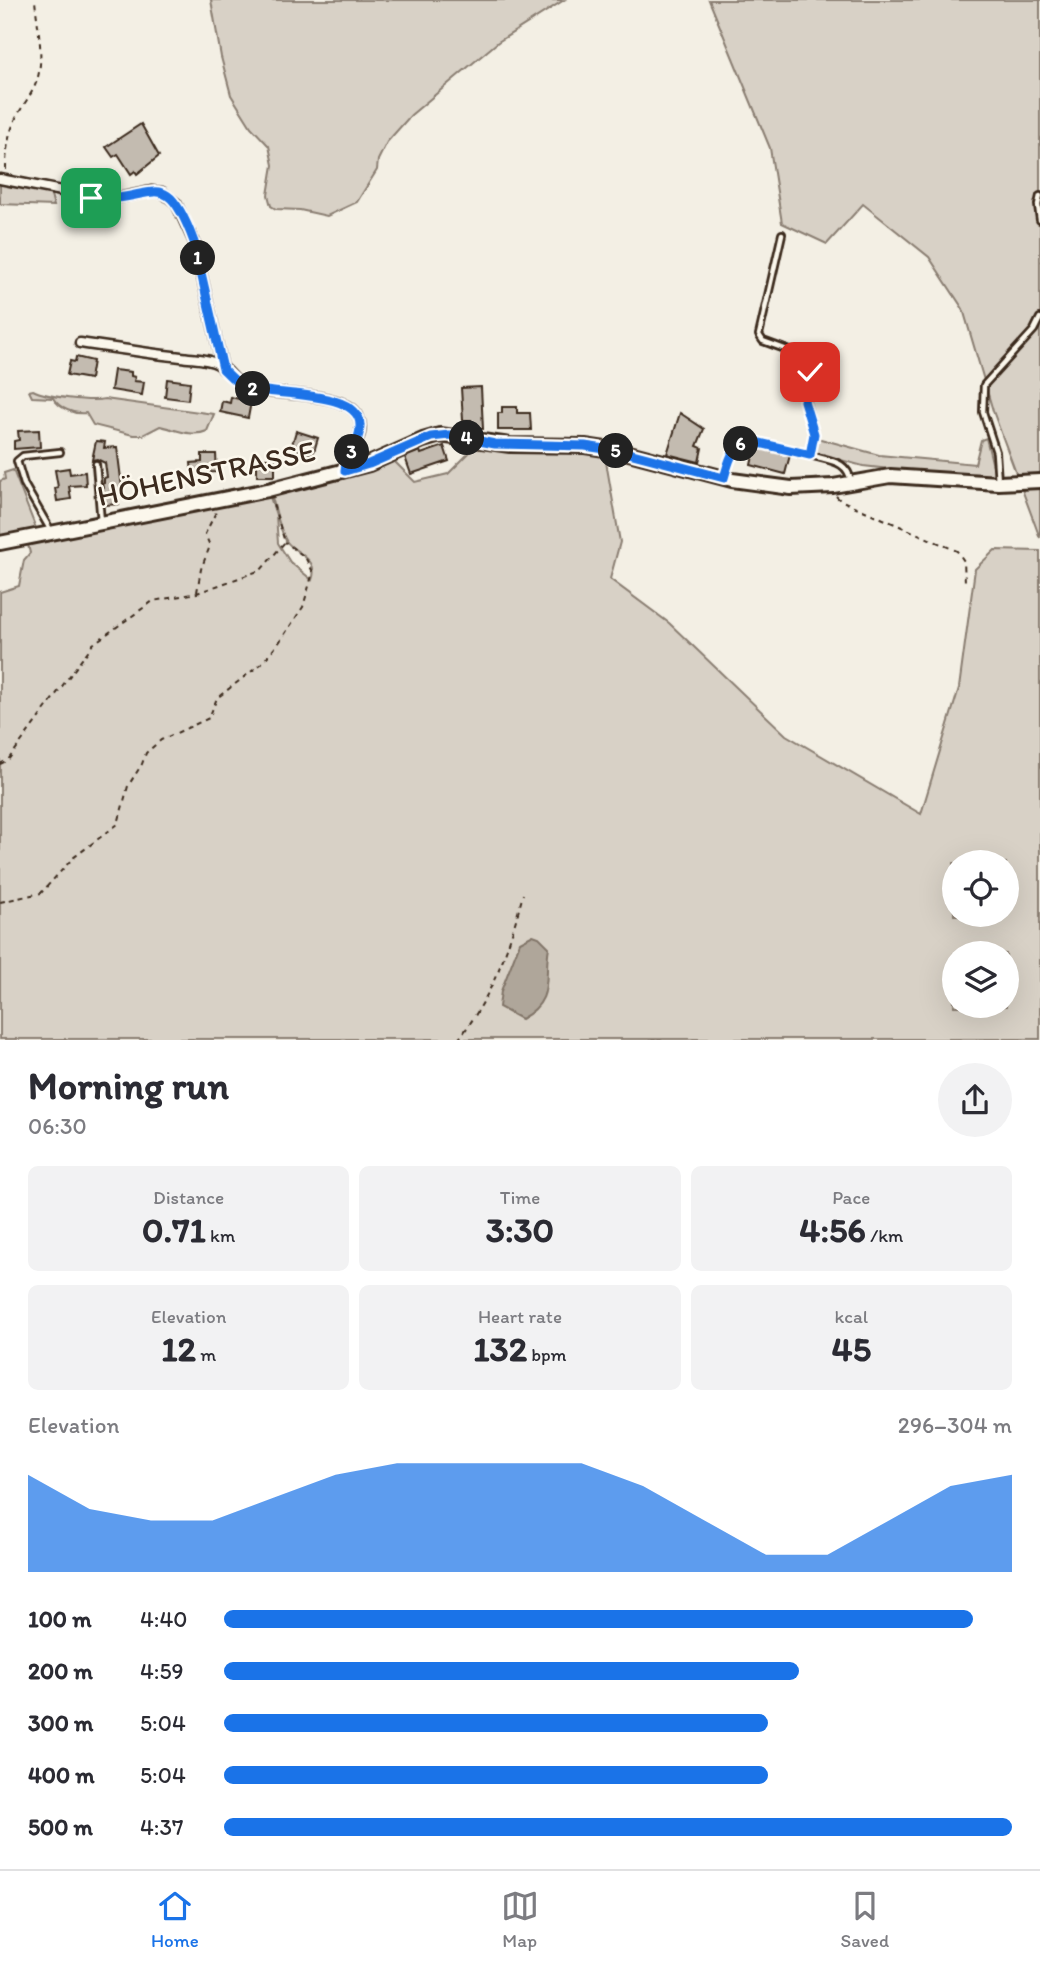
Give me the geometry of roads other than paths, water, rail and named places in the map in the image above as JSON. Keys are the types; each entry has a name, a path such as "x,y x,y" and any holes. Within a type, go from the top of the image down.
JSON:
{"street":[{"path":"3,179 103,199 156,191 172,198 188,225 194,242 223,369"},
{"path":"80,343 216,362 237,383 250,389 330,400 352,408 359,417 360,429 355,447 345,464 345,471"},
{"name":"HÖHENSTRASSE","path":"0,543 268,490 369,464 431,437 449,435 495,444 585,446 625,452 724,478 791,488 833,486 900,476 998,483 1040,481"}],"lane":[{"path":"1040,196 1040,220"},
{"path":"782,234 759,335 767,342 804,356 810,364 804,395 814,434 810,455"},
{"path":"998,483 996,452 983,412 984,385 1034,330 1040,318"},
{"path":"724,478 735,449 743,442 751,441 844,466 850,472 851,483"},
{"path":"51,532 24,484 17,461 23,456 60,452"},
{"path":"96,464 101,522"}]}
